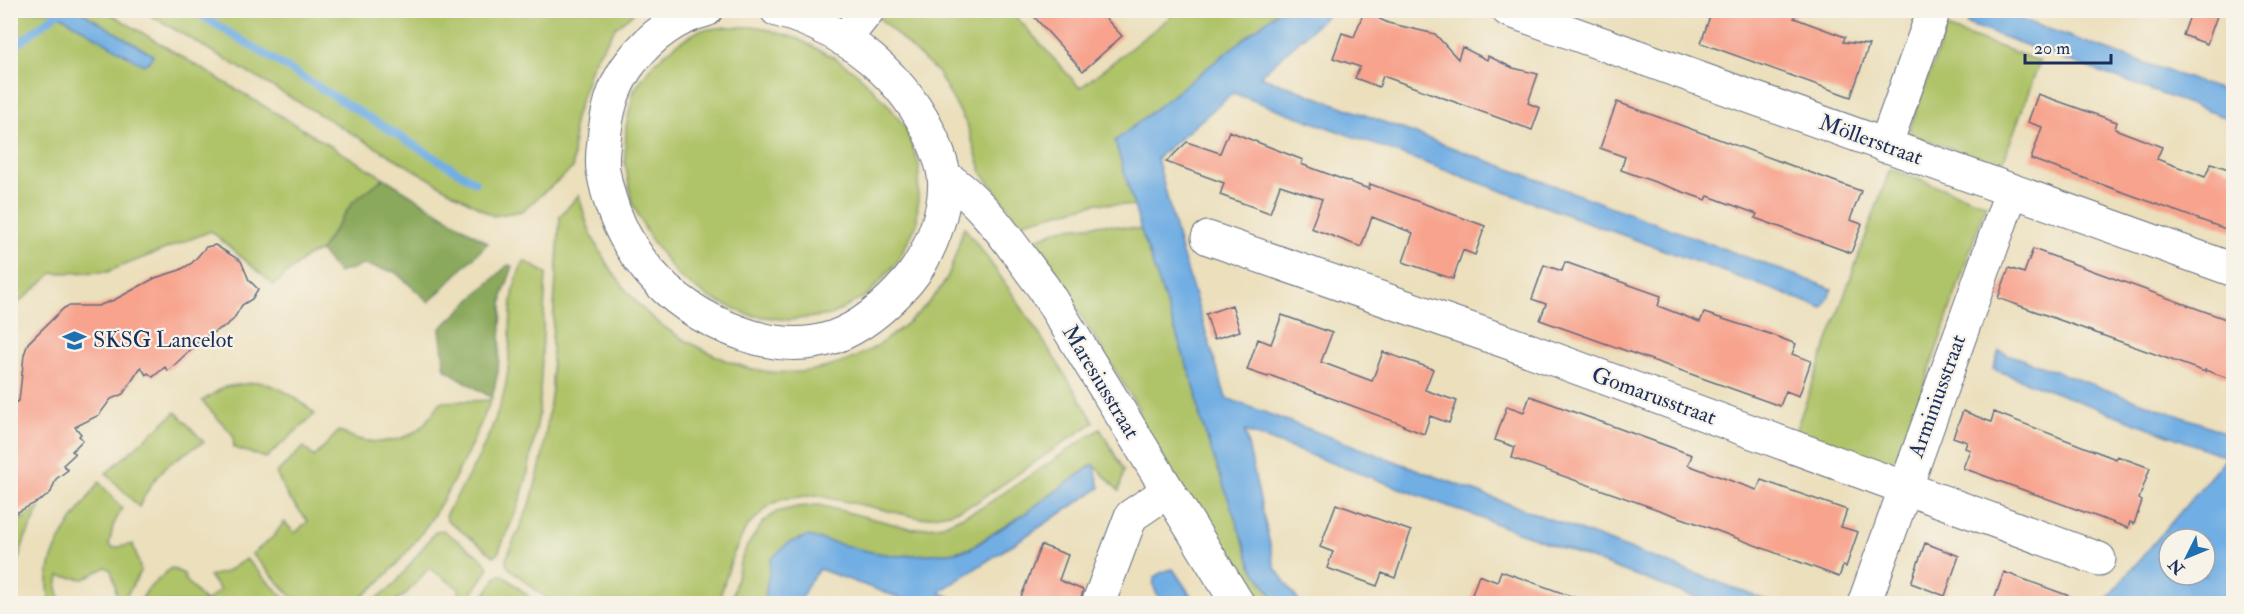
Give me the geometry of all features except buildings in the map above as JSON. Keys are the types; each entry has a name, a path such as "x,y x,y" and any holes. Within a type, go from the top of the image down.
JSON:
{"street":[{"path":"706,10 672,23 647,44 626,68 618,82 610,104 603,148 603,168 609,194 630,243 644,266 662,287 683,305 717,325 753,338 791,344 834,337 855,327 894,296 911,277 925,255 939,216 944,176 930,134 906,95 872,60 844,40 813,23 777,10"},
{"path":"844,40 868,10"},
{"name":"Möllerstraat","path":"1508,10 2234,270"},
{"path":"1885,146 1934,10"},
{"name":"Maresiusstraat","path":"944,176 963,188 1043,287 1238,603"},
{"name":"Arminiusstraat","path":"1864,603 2012,190"},
{"name":"Gomarusstraat","path":"1208,238 1507,342 2099,559"},
{"path":"1098,603 1131,516 1168,491"}],"green space":[{"path":"636,10 616,27 592,64 574,121 573,168 522,211 493,216 143,11"},
{"path":"884,10 1011,11 1080,88 1178,11 1280,11 1115,141 1134,206 1098,203 1020,223 982,173 967,125 938,73 877,16"},
{"path":"10,11 106,11 384,178 353,202 320,251 307,256 274,285 211,231 107,272 53,273 11,309"},
{"path":"759,27 796,38 833,57 858,74 889,106 907,130 919,165 917,224 897,262 868,295 831,315 789,320 749,315 708,297 678,276 650,238 632,203 625,162 626,127 634,90 654,63 678,43 700,30"},
{"path":"1946,28 2040,61 2001,167 1908,133"},
{"path":"1890,169 1986,204 1896,468 1795,432"},
{"path":"384,178 488,243 429,302 395,272 364,265 338,273 320,251 353,202"},
{"path":"579,195 588,226 603,256 644,310 677,335 718,357 752,369 771,372 810,371 829,367 865,353 890,337 938,292 953,264 964,227 1048,347 1094,422 975,503 950,513 921,518 816,495 782,499 770,505 746,528 733,555 718,603 552,603 507,566 506,559 531,501 542,459 552,389 552,339 560,216"},
{"path":"1105,224 1141,230 1196,392 1201,418 1252,567 1277,603 1253,603 1136,414 1139,409 1056,275 1032,241 1060,229"},
{"path":"524,261 546,273 539,414 527,477 518,507 498,553 494,556 447,520 446,514 480,453 500,405 508,372 511,307"},
{"path":"508,265 512,266 512,269 503,294 498,372 492,398 445,369 440,329"},
{"path":"258,382 274,386 315,414 266,458 234,448 233,435 202,401 224,387"},
{"path":"491,400 452,484 419,537 400,561 354,603 298,603 252,554 274,536 284,522 295,533 308,521 288,497 276,473 304,447 314,457 339,431 367,441 398,439 420,428 441,402"},
{"path":"176,412 204,442 172,462 158,475 139,507 106,473"},
{"path":"1100,429 1124,470 1119,491 1093,464 1024,514 970,548 950,553 897,556 807,536 788,543 764,603 731,604 740,563 747,546 764,521 777,512 819,505 913,529 943,525 981,508"},
{"path":"99,482 122,508 113,526 109,545 113,548 133,544 141,571 122,603 117,603 111,570 106,567 84,579 59,576 57,588 61,603 51,603 48,586 49,570 54,554 70,524"},
{"path":"39,508 23,544 15,578 11,579 11,526"},
{"path":"443,530 483,559 489,568 466,603 444,603 460,592 458,588 429,568 404,596 391,603 371,603 395,584 436,531"},
{"path":"246,559 289,603 139,603 148,589 171,568 184,574 185,579 205,602 220,590 209,576 226,572"},
{"path":"498,575 503,575 537,603 479,603"}],"water":[{"path":"1280,10 1332,11 1260,76 1832,289 1823,308 1233,93 1157,158 1180,247 1226,398 1774,603 1710,603 1245,431 1275,568 1300,603 1277,603 1252,567 1200,418 1196,392 1141,230 1115,141"},
{"path":"53,11 80,11 153,55 149,62 143,65"},
{"path":"1973,11 1997,11 2233,94 2233,120 1967,24"},
{"path":"1999,351 2233,435 2233,603 2103,603 2157,539 2157,587 2217,587 2217,527 2168,527 2227,457 1993,369"},
{"path":"1094,464 1100,488 939,592 964,603 914,603 819,569 807,586 800,603 764,603 771,559 788,543 808,536 897,556 950,553 970,549"},
{"path":"1173,569 1196,603 1162,603 1155,591 1155,577"}],"waterway":[{"path":"192,10 475,182"},
{"path":"10,50 60,11"}],"place":[{"name":"SKSG Lancelot","path":"75,340"}]}
